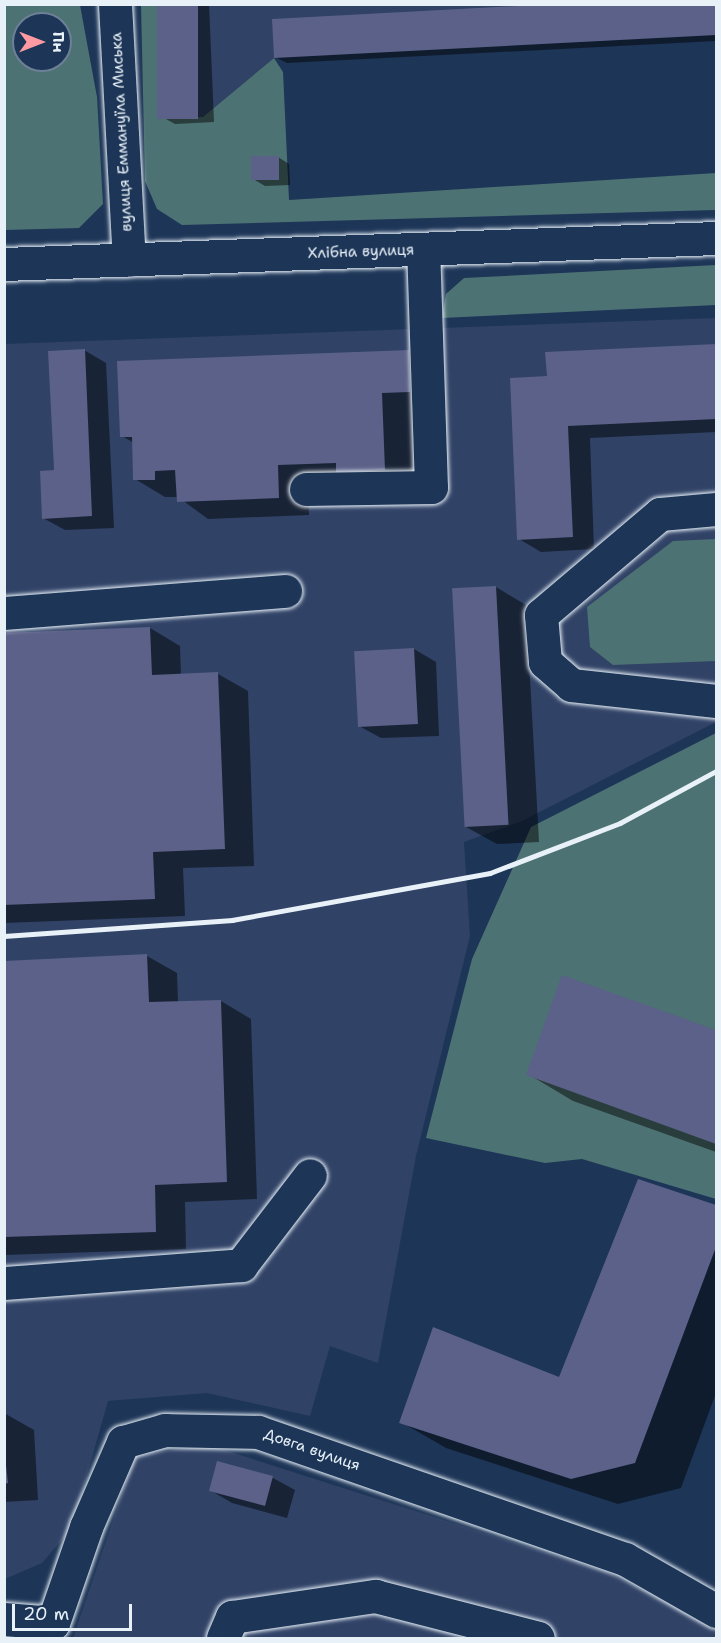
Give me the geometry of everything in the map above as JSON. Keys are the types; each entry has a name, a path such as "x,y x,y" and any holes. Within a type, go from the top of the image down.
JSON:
{"street":[{"name":"вулиця Еммануїла Миська","path":"116,4 129,260"},
{"name":"Хлібна вулиця","path":"4,264 717,238"},
{"path":"306,489 431,487 423,250"},
{"path":"717,509 660,514 542,615 545,662 571,685 717,700"},
{"path":"4,613 285,591"},
{"path":"4,1283 241,1265 310,1174"},
{"name":"Довга вулиця","path":"4,1619 53,1631 86,1527 123,1442 165,1430 258,1432 625,1559 717,1611"},
{"path":"223,1638 232,1617 375,1596 526,1634 560,1638"}],"shaded area":[{"path":"157,5 716,5 716,35 274,58 203,117 162,119"},
{"path":"716,318 716,722 522,821 464,842 470,936 416,1156 378,1363 330,1346 310,1416 207,1393 108,1401 72,1528 42,1563 5,1579 4,344"},
{"path":"209,1445 606,1572 716,1626 716,1638 73,1638 135,1456"}],"green space":[{"path":"4,5 80,5 97,97 103,204 79,228 5,230"},
{"path":"141,5 157,5 162,118 203,117 274,58 283,72 289,200 716,173 716,210 182,225 157,209 145,181"},
{"path":"716,265 716,305 442,318 446,294 464,278"},
{"path":"716,539 716,661 613,665 590,647 587,607 673,541"},
{"path":"716,733 716,1199 582,1159 545,1163 426,1138 472,959 531,827"}],"building":[{"path":"157,4 198,4 198,119 157,119"},
{"path":"553,4 716,4 716,35 274,58 272,19"},
{"path":"251,156 279,156 279,180 251,180"},
{"path":"716,344 716,419 568,426 573,537 517,540 510,378 547,376 545,352"},
{"path":"85,349 92,516 42,519 40,471 54,470 48,351"},
{"path":"409,350 410,392 382,393 385,470 336,472 336,463 278,465 279,498 177,502 175,470 155,471 155,480 133,480 132,437 120,437 117,361"},
{"path":"496,586 509,825 465,827 452,588"},
{"path":"150,627 152,675 218,672 225,849 153,852 155,899 4,905 4,633"},
{"path":"414,648 418,724 358,727 354,651"},
{"path":"147,954 149,1002 221,1000 227,1182 155,1185 156,1232 4,1237 4,961"},
{"path":"562,975 716,1030 716,1144 526,1075"},
{"path":"638,1179 716,1205 716,1247 635,1463 571,1479 399,1423 433,1327 559,1377"},
{"path":"4,1447 8,1483 4,1484"},
{"path":"217,1461 273,1476 265,1506 209,1491"}],"railway":[{"path":"4,936 232,920 490,873 620,823 716,771"}]}
